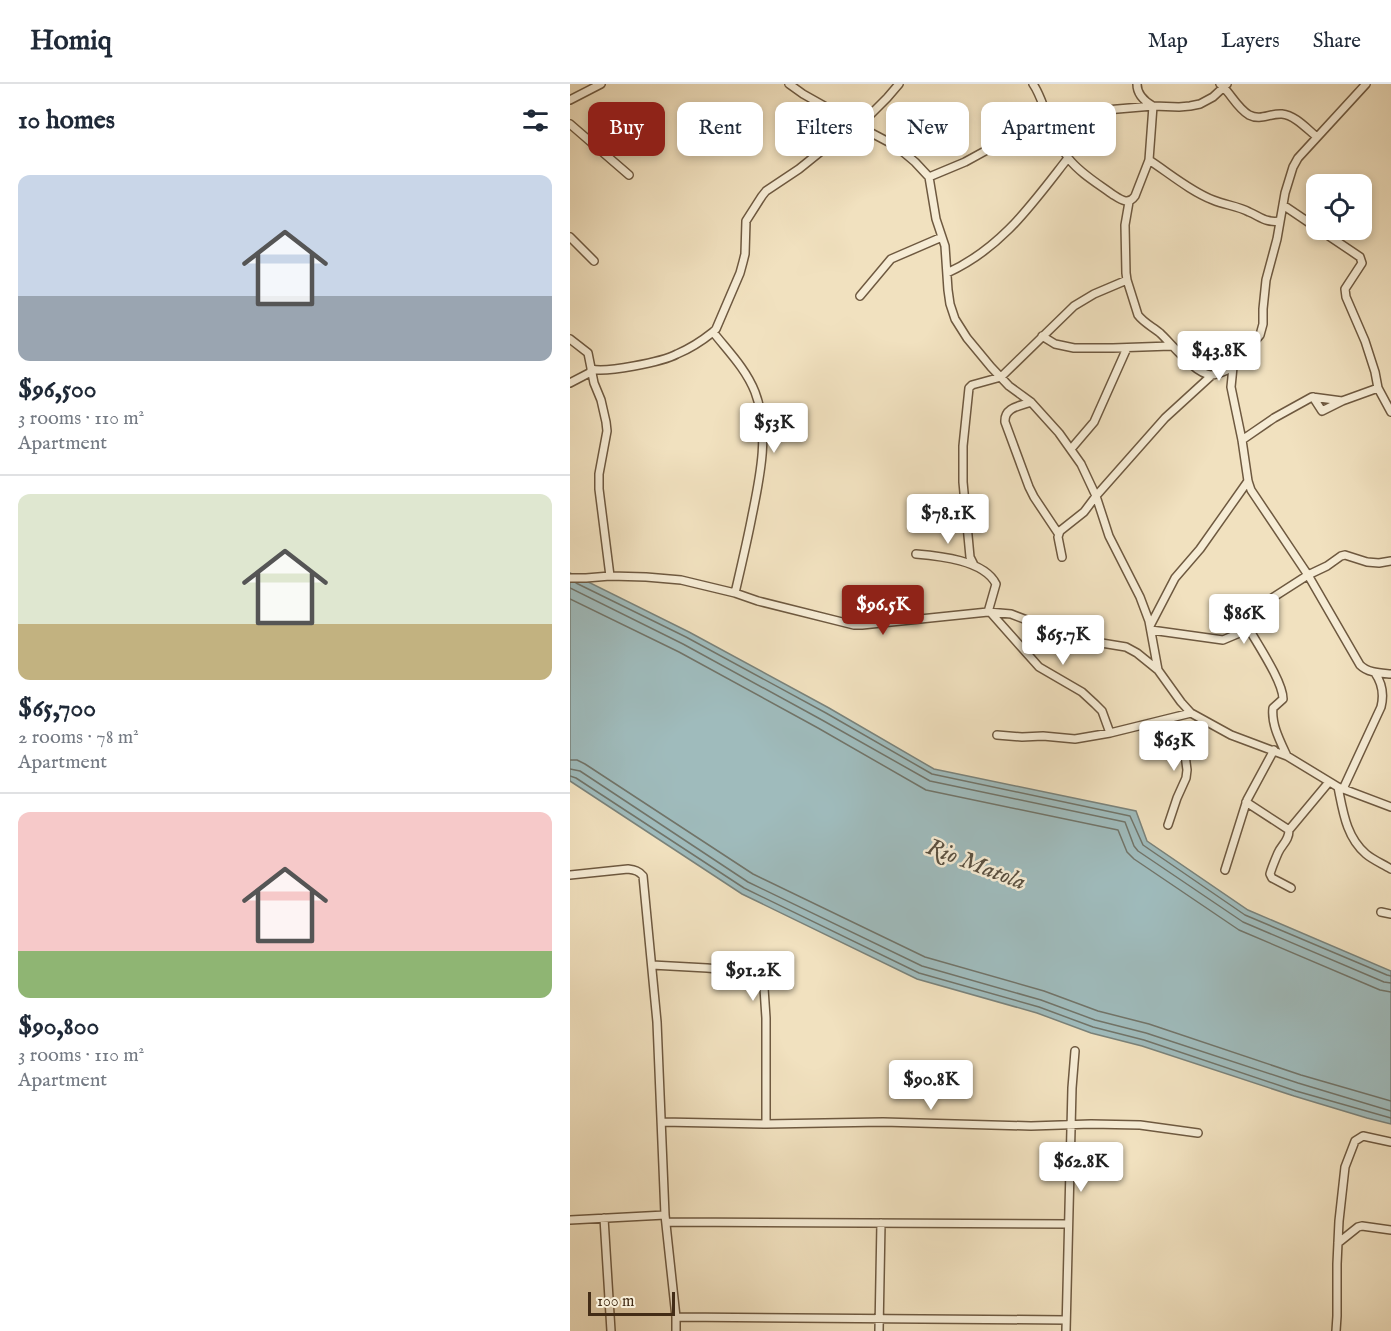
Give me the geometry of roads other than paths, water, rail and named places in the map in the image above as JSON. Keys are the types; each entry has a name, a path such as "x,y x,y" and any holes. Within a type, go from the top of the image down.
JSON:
{"street":[{"path":"570,100 601,84"},
{"path":"789,84 817,102"},
{"path":"874,112 899,84"},
{"path":"1033,84 1042,102"},
{"path":"1137,84 1139,94 1153,106"},
{"path":"1058,533 1084,512 1165,418 1212,375 1233,367 1260,335 1266,280 1293,167 1298,158 1366,84"},
{"path":"1116,109 1190,106 1208,100 1224,85 1234,102 1251,116 1266,117 1282,114 1317,137"},
{"path":"1153,106 1149,160 1135,196 1129,202 1125,225 1127,280 1141,319 1161,334 1171,346 1198,369 1212,375"},
{"path":"570,124 629,174"},
{"path":"874,135 896,146 929,177 936,219 945,246 950,304 955,319 967,338 1009,386 1031,402 1081,464 1096,496 1109,536 1140,597 1151,628 1158,670"},
{"path":"929,177 981,153"},
{"path":"570,383 591,371 660,361 678,354 713,332 740,273 745,254 746,221 766,191 815,156"},
{"path":"947,273 983,253 1009,231 1068,158 1091,179 1116,197 1129,202"},
{"path":"1149,160 1214,201 1248,211 1267,221 1280,221"},
{"path":"1283,205 1306,221"},
{"path":"570,237 594,261"},
{"path":"860,296 891,259 942,237"},
{"path":"1334,240 1360,257 1362,263 1345,293 1365,341 1378,388 1387,400 1391,412"},
{"path":"974,565 970,557 963,482 963,446 969,388 1001,376 1074,306 1094,294 1127,280"},
{"path":"713,332 749,379 756,393 762,417 761,468 735,593"},
{"path":"1042,336 1063,346 1074,348 1171,346"},
{"path":"570,339 588,353 606,422 607,431 599,474 599,489 610,576"},
{"path":"1071,449 1094,422 1127,348"},
{"path":"1233,367 1231,387 1251,490 1308,575 1360,665 1375,673 1391,674"},
{"path":"1314,397 1322,411 1378,388"},
{"path":"1242,440 1305,400 1314,397 1342,401"},
{"path":"1031,402 1009,410 1005,415 1005,422 1034,497 1058,533 1062,557"},
{"path":"1151,628 1175,578 1200,549 1248,481"},
{"path":"916,554 947,557 974,565 994,579 996,584 990,613"},
{"path":"1287,756 1275,728 1273,714 1273,708 1283,699 1283,692 1249,629 1249,619 1266,602 1343,555 1367,562 1391,561"},
{"path":"570,578 610,576 681,580 854,625 990,613 1019,616 1077,639 1126,647 1137,652 1158,670 1191,713 1231,735 1287,756 1340,788 1391,807"},
{"path":"990,613 1039,667 1082,692 1095,704 1102,711 1110,733"},
{"path":"1151,628 1224,640 1249,629"},
{"path":"1375,673 1380,681 1383,699 1381,707 1340,788 1346,822 1356,843 1366,854 1391,869"},
{"path":"1380,681 1391,674"},
{"path":"997,735 1070,739 1110,733 1191,713"},
{"path":"1168,825 1187,770 1184,747 1170,719"},
{"path":"1225,870 1246,802 1274,750"},
{"path":"1291,888 1272,878 1270,874 1290,830 1329,782"},
{"path":"1246,802 1290,830"},
{"path":"570,875 628,869 636,870 643,876 657,1022 666,1219 676,1331"},
{"path":"1381,912 1391,914"},
{"path":"652,965 740,971 758,970 763,973 766,1018 765,1124"},
{"path":"1066,1331 1070,1124 1076,1051"},
{"path":"662,1122 1140,1125 1198,1133"},
{"path":"1336,1331 1339,1221 1345,1167 1355,1141 1363,1136 1391,1142"},
{"path":"570,1220 604,1218 1068,1224"},
{"path":"604,1218 610,1331"},
{"path":"879,1331 881,1223"},
{"path":"1338,1243 1362,1226 1391,1230"},
{"path":"676,1317 1066,1320"}],"water":[{"name":"Rio Matola","path":"570,573 689,632 829,708 934,769 1136,811 1147,841 1248,910 1391,971 1391,1124 1294,1096 1142,1046 1091,1033 1037,1013 917,979 742,894 570,781"}]}
